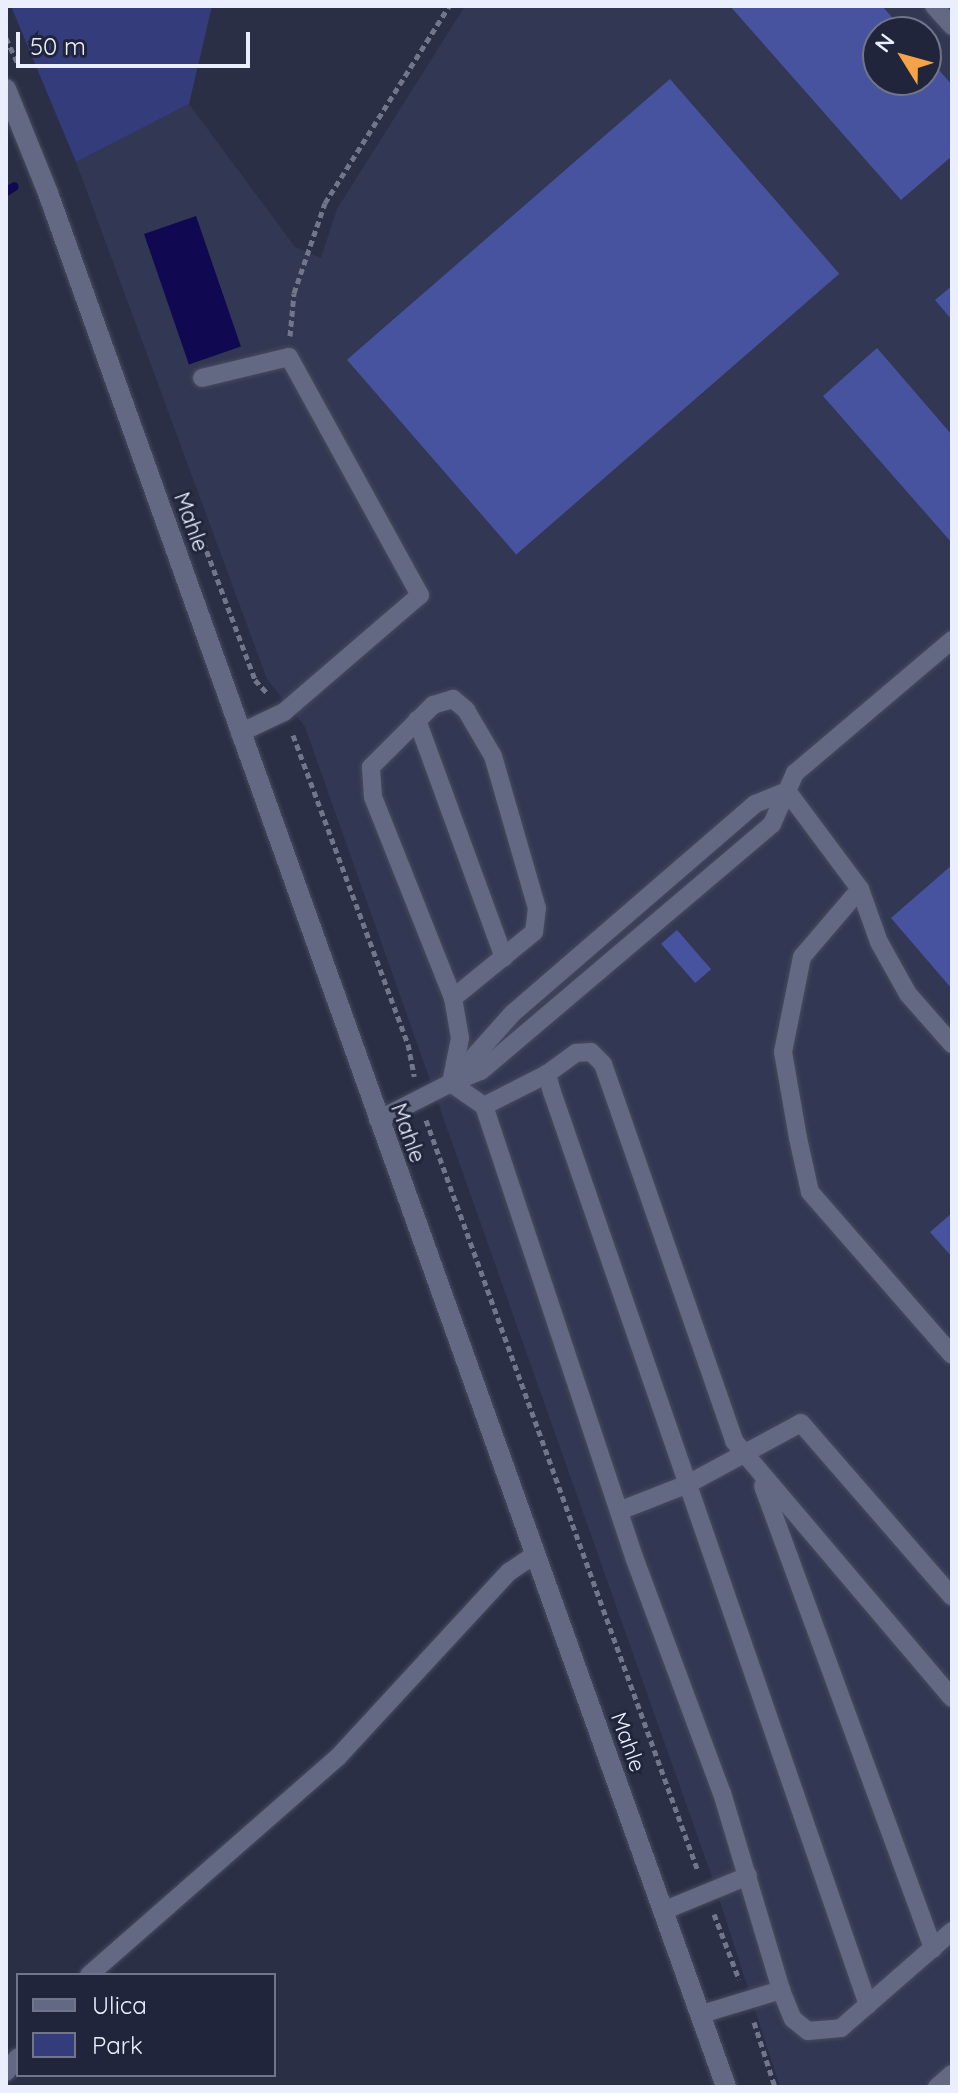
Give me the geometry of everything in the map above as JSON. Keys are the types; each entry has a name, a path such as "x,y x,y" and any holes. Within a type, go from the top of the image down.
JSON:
{"street":[{"name":"Mahle","path":"6,89 48,193 726,2087"}],"lane":[{"path":"934,6 952,26"},
{"path":"202,378 289,357 420,595 284,712 240,733"},
{"path":"378,1120 481,1071 772,824 795,773 952,640"},
{"path":"451,1083 460,1038 453,998 373,797 371,767 433,705 453,699 466,710 493,756 537,908 534,932 453,998"},
{"path":"417,720 504,958"},
{"path":"787,791 860,889 879,942 908,994 952,1044"},
{"path":"451,1083 513,1013 755,804 787,791"},
{"path":"860,889 802,957 783,1052 798,1138 810,1192 952,1355"},
{"path":"484,1106 547,1074 576,1053 591,1052 603,1064 734,1441 760,1476 952,1698"},
{"path":"547,1074 868,2005"},
{"path":"451,1083 484,1106 619,1511 748,1876 781,1990 793,2019 808,2031 841,2028 952,1931"},
{"path":"619,1511 688,1484 801,1423 952,1597"},
{"path":"760,1476 933,1949"},
{"path":"91,1973 338,1757 509,1572 536,1554"},
{"path":"663,1911 748,1876"},
{"path":"702,2014 781,1990"},
{"path":"937,2087 952,2074"}],"path":[{"path":"289,357 294,293 325,203 449,6"},
{"path":"6,38 24,78"},
{"path":"187,499 255,680 284,712 408,1044 419,1099 747,1999 775,2087"}],"shaded area":[{"path":"465,6 952,6 952,2087 780,2087 712,1877 305,727 267,679 76,162 189,104 295,247 321,258 337,209"},
{"path":"196,216 241,346 189,364 144,234"}],"green space":[{"path":"11,6 212,6 189,104 76,162"}],"building":[{"path":"730,6 882,6 891,16 862,16 862,96 942,96 942,73 952,85 952,156 901,200"},
{"path":"670,79 839,274 516,555 347,360"},
{"path":"952,286 952,320 935,300"},
{"path":"877,348 952,435 952,543 823,396"},
{"path":"952,865 952,989 891,918"},
{"path":"677,930 711,969 695,983 661,944"},
{"path":"952,1213 952,1257 930,1232"}],"waterway":[{"path":"6,191 14,186"}]}
